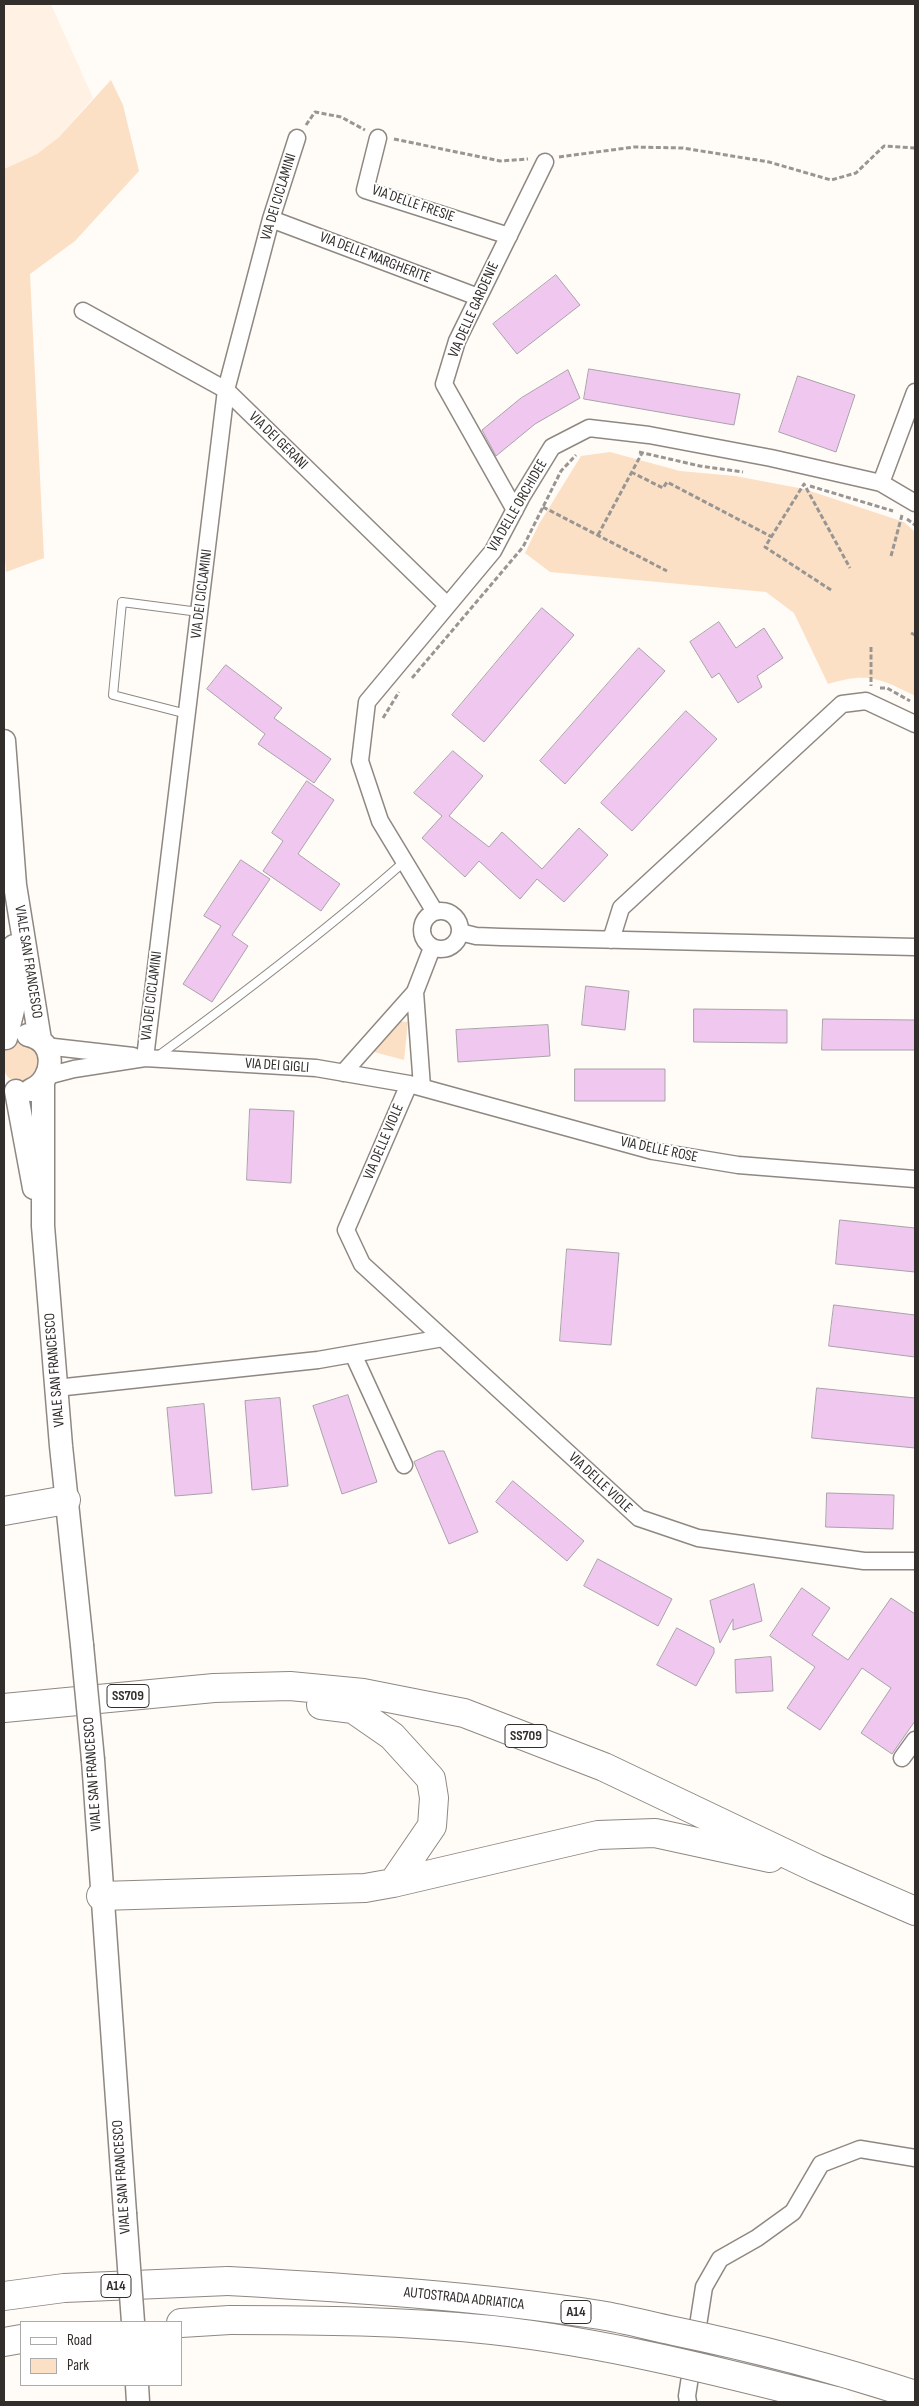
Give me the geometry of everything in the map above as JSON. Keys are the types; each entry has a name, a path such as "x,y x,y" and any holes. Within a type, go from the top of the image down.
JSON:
{"highway":[{"path":"4,1511 66,1500"},
{"name":"SS709","path":"4,1715 42,1705 214,1688 290,1686 354,1692 464,1713 604,1767 816,1868 915,1911"},
{"path":"214,1688 353,1710 392,1736 431,1779 434,1798 432,1826 393,1883"},
{"path":"4,1708 42,1705"},
{"path":"101,1896 365,1888 598,1835 655,1833 816,1868"},
{"name":"AUTOSTRADA ADRIATICA","path":"4,2296 64,2288 228,2281 364,2289 483,2300 602,2316 729,2342 873,2381 915,2395"},
{"name":"AUTOSTRADA ADRIATICA","path":"182,2323 230,2320 362,2320 492,2330 604,2347 729,2373 840,2402"},
{"path":"4,2342 20,2339"}],"street":[{"name":"VIA DEI CICLAMINI","path":"151,1058 187,714 226,390 271,219 297,138"},
{"name":"VIA DELLE FRESIE","path":"378,138 365,190 509,236"},
{"name":"VIA DELLE GARDENIE","path":"515,510 444,384 457,341 547,159"},
{"name":"VIA DELLE MARGHERITE","path":"271,219 478,297"},
{"name":"VIA DEI GERANI","path":"83,311 226,390 447,605"},
{"path":"881,482 915,389"},
{"name":"VIA DELLE ORCHIDEE","path":"435,912 380,821 360,761 367,702 493,551 552,447 589,428 649,435 881,482 915,503"},
{"path":"611,940 621,908 842,704 866,701 915,724"},
{"name":"VIALE SAN FRANCESCO","path":"4,741 23,985 50,1061 34,1131 66,1500 93,1760 101,1896 133,2321"},
{"path":"435,912 448,912 453,915 460,926 460,932 459,938 444,950 432,948 423,938 422,926 425,920 435,912"},
{"path":"460,932 476,936 501,937 915,947"},
{"path":"343,1073 415,992 432,948"},
{"name":"VIALE SAN FRANCESCO","path":"5,1039 13,1010 23,985"},
{"path":"415,992 416,1086"},
{"path":"5,1039 23,1034 43,1043"},
{"name":"VIA DEI GIGLI","path":"43,1043 151,1058 316,1068 416,1086"},
{"name":"VIA DEI GIGLI","path":"45,1079 74,1069 151,1058"},
{"path":"7,1087 32,1090 45,1079"},
{"name":"VIA DELLE ROSE","path":"416,1086 653,1151 738,1165 915,1179"},
{"name":"VIA DELLE VIOLE","path":"416,1086 346,1230 362,1264 639,1518 698,1538 864,1561 915,1561"},
{"name":"VIALE SAN FRANCESCO","path":"7,1087 34,1131"},
{"path":"56,1388 298,1362 443,1338"},
{"path":"353,1354 404,1465"},
{"path":"902,1758 915,1740"},
{"path":"688,2402 686,2396 704,2288 720,2259 758,2238 793,2212 821,2164 860,2149 915,2158"},
{"path":"137,2386 138,2402"}],"lane":[{"path":"187,714 113,695 122,602 200,612"},
{"path":"151,1058 242,995 339,919 405,861"}],"path":[{"path":"297,138 315,112 341,117 378,138 400,139 500,161 547,159 634,147 683,148 768,162 831,180 856,172 884,146 915,148"},
{"path":"407,683 522,547 561,471 581,449"},
{"path":"634,451 700,466 750,472"},
{"path":"598,535 642,453"},
{"path":"631,472 663,488 667,482 772,537"},
{"path":"799,483 875,504 902,515 915,525"},
{"path":"804,484 765,547 831,590"},
{"path":"804,484 850,568"},
{"path":"543,506 667,571"},
{"path":"891,556 902,515"},
{"path":"910,633 915,635"},
{"path":"871,647 871,687"},
{"path":"383,719 400,690"}],"shaded area":[{"path":"4,4 51,4 93,98 59,137 37,154 4,169"}],"green space":[{"path":"111,80 123,105 139,171 75,241 30,274 44,558 6,572 4,548 4,169 37,154 59,137"},
{"path":"610,452 680,471 735,476 804,489 904,522 915,532 915,696 892,685 873,679 853,678 828,684 794,613 766,592 550,572 525,553 539,524 581,456"},
{"path":"395,1021 408,1022 404,1060 374,1052"},
{"path":"21,1039 40,1047 41,1073 23,1083 16,1082 7,1076 4,1068 4,1050 15,1041"}],"building":[{"path":"556,275 580,305 517,354 493,324"},
{"path":"589,369 740,394 734,425 584,399"},
{"path":"568,370 580,398 535,424 496,456 482,430 521,398"},
{"path":"798,376 855,395 836,452 779,432"},
{"path":"542,608 574,635 484,742 452,715"},
{"path":"719,622 736,648 764,628 783,658 757,676 762,687 738,703 719,673 712,678 690,642"},
{"path":"639,648 665,671 565,784 540,761"},
{"path":"226,665 282,708 274,718 331,759 314,783 258,744 265,734 207,689"},
{"path":"686,711 717,739 632,831 601,803"},
{"path":"453,751 483,776 449,816 489,847 502,832 542,869 579,828 608,855 564,902 537,879 520,899 479,861 465,877 422,838 442,816 414,793"},
{"path":"307,781 334,800 298,854 340,884 321,911 263,871 283,841 272,833"},
{"path":"241,860 270,879 232,935 248,946 212,1002 183,984 221,926 204,916"},
{"path":"586,986 629,991 625,1030 582,1025"},
{"path":"694,1009 787,1010 787,1043 694,1042"},
{"path":"823,1019 915,1020 915,1050 822,1050"},
{"path":"548,1025 550,1056 458,1062 456,1030"},
{"path":"575,1069 665,1069 665,1101 575,1101"},
{"path":"250,1109 294,1111 291,1183 247,1180"},
{"path":"840,1220 915,1228 915,1272 836,1264"},
{"path":"567,1249 619,1253 611,1345 560,1341"},
{"path":"834,1305 915,1315 915,1357 829,1346"},
{"path":"817,1388 915,1398 915,1448 812,1438"},
{"path":"348,1395 377,1482 342,1494 313,1406"},
{"path":"280,1398 288,1486 252,1490 245,1401"},
{"path":"204,1404 212,1493 175,1496 167,1408"},
{"path":"438,1451 444,1451 478,1532 449,1544 414,1462"},
{"path":"513,1481 584,1541 567,1561 496,1502"},
{"path":"827,1493 894,1495 893,1529 826,1527"},
{"path":"598,1559 672,1599 658,1626 584,1586"},
{"path":"754,1584 762,1621 733,1630 733,1619 720,1643 710,1601"},
{"path":"802,1588 830,1608 812,1635 848,1660 891,1598 915,1614 915,1721 892,1754 861,1733 891,1688 862,1668 820,1730 787,1708 815,1667 770,1636"},
{"path":"677,1628 714,1648 714,1653 696,1686 657,1665"},
{"path":"771,1657 773,1691 736,1693 735,1660"}]}
